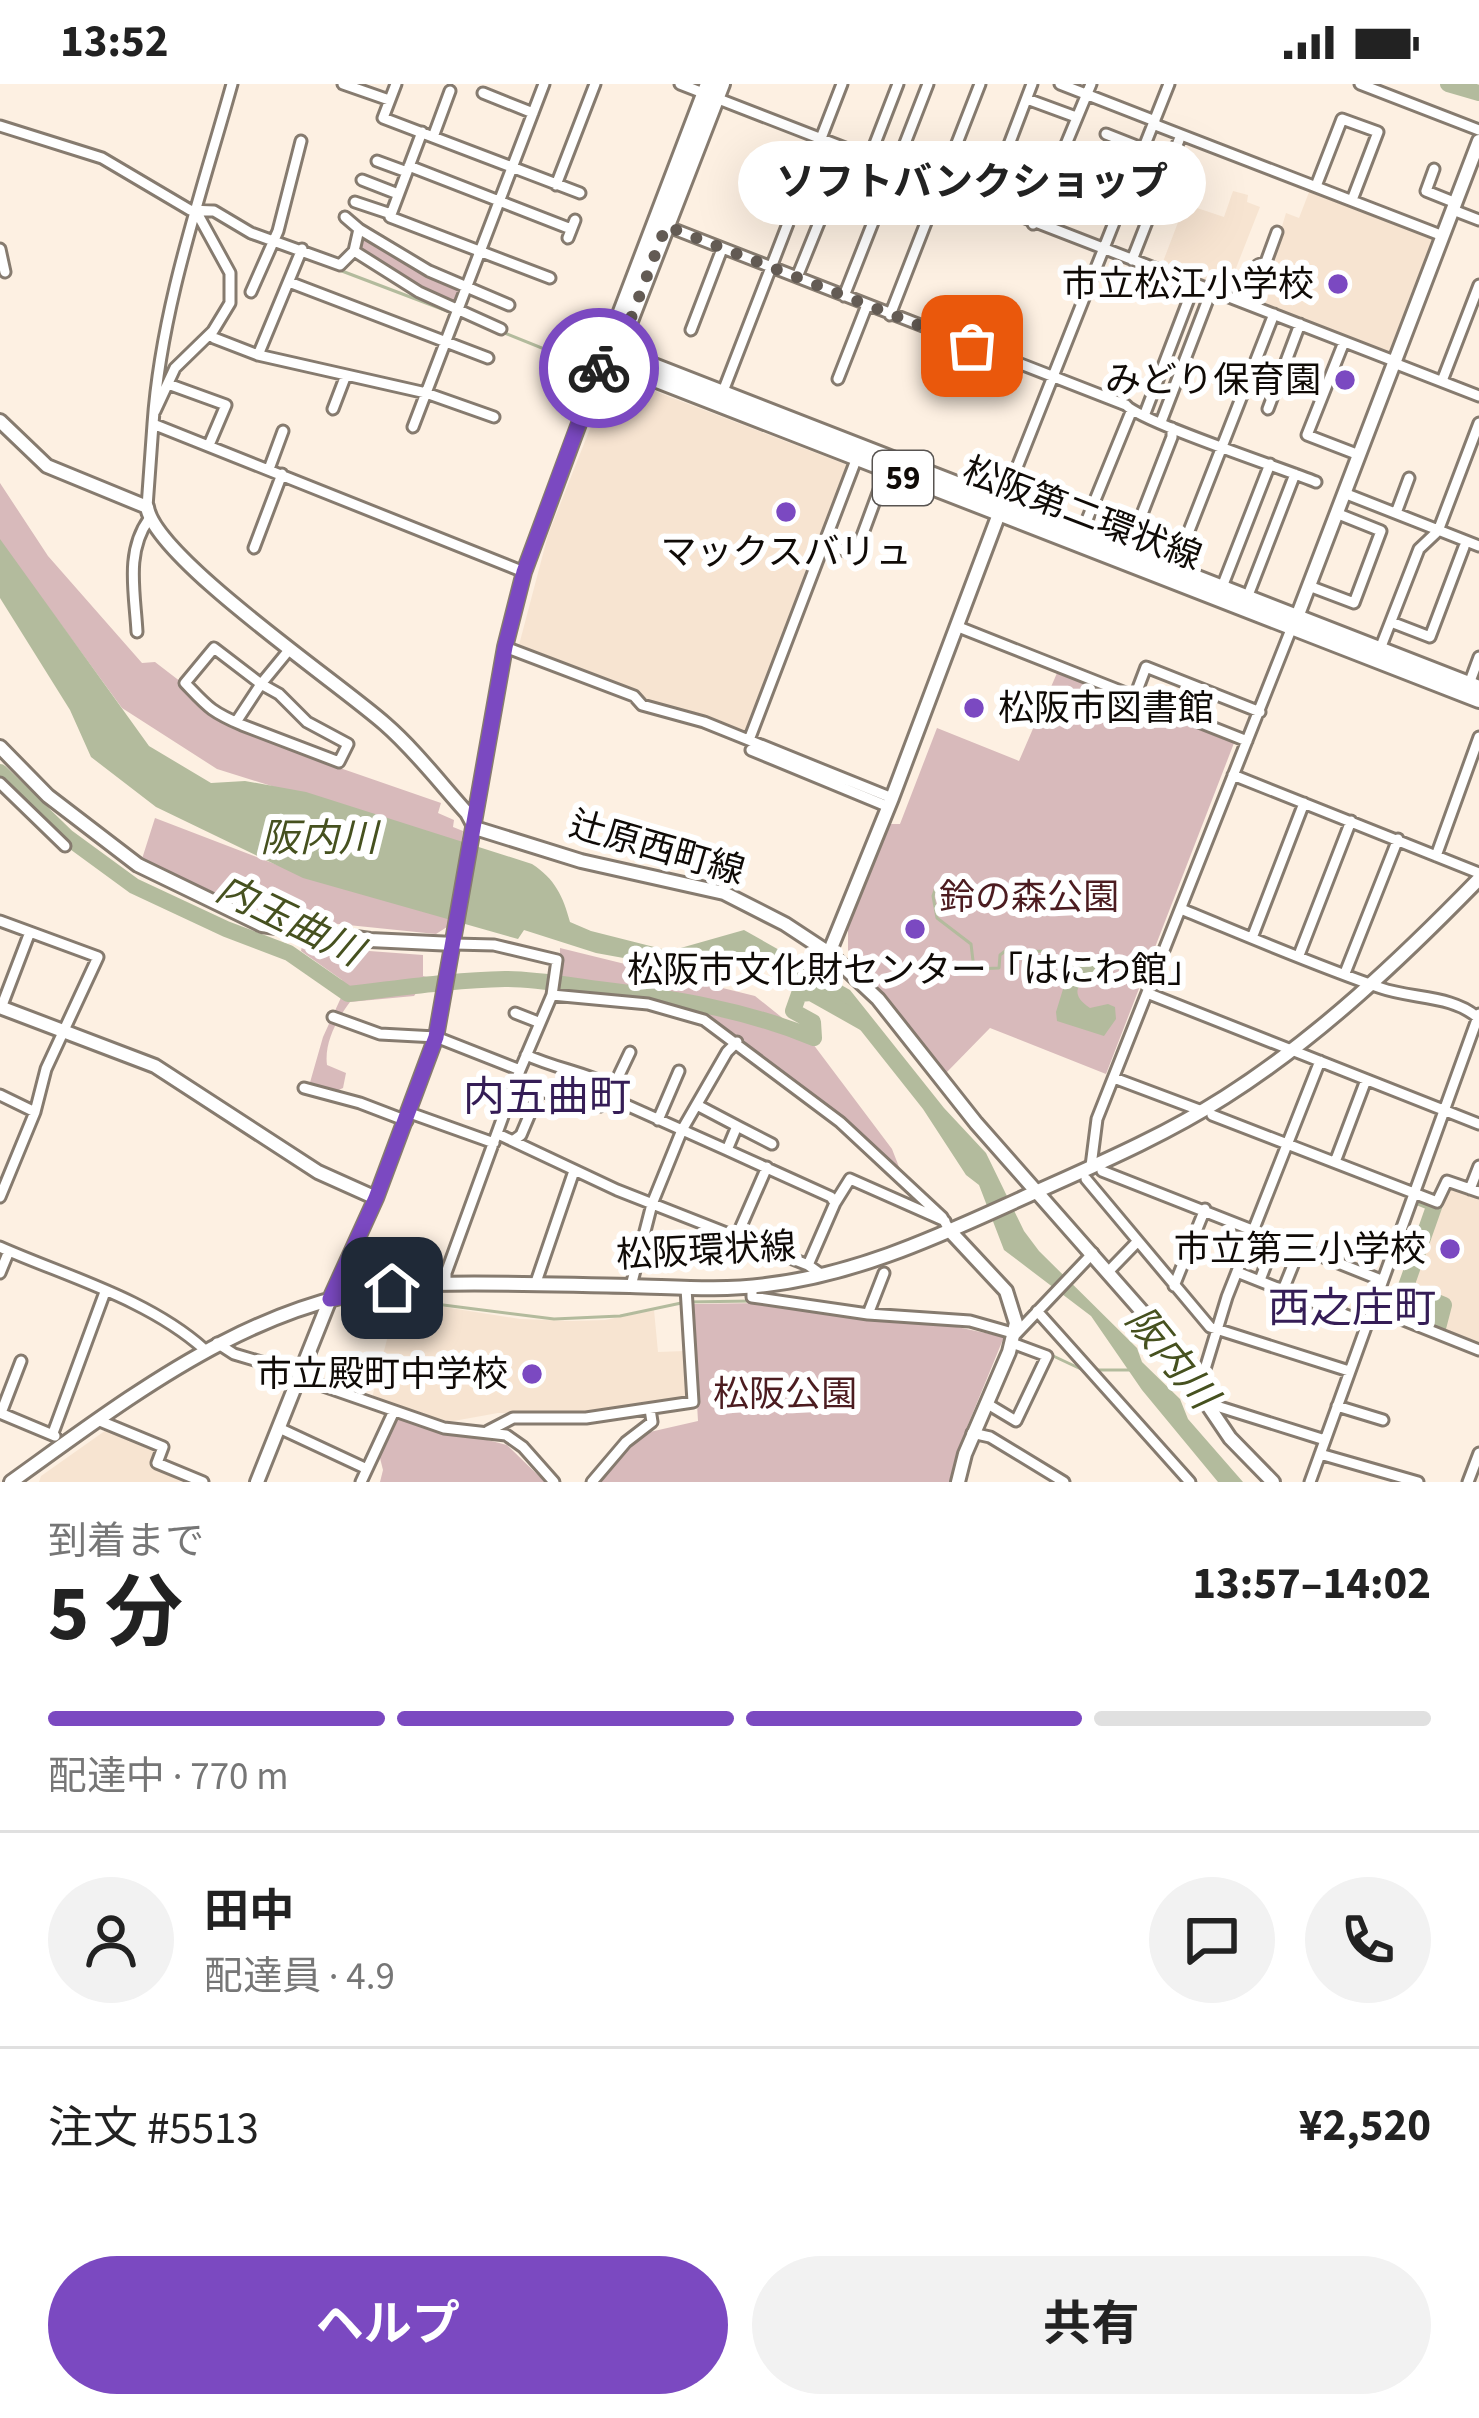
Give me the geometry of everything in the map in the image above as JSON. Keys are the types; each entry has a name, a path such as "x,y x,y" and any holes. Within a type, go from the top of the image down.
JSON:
{"main road":[{"path":"618,352 712,90"},
{"path":"602,359 712,90"},
{"name":"松阪第二環状線","path":"618,352 1479,700"},
{"name":"松阪第二環状線","path":"602,359 886,471 1082,532 1222,587 1294,622 1474,686"}],"street":[{"path":"137,632 131,578 148,513 155,373 232,84"},
{"path":"344,84 389,100"},
{"path":"396,84 383,118 580,194"},
{"path":"413,427 544,84"},
{"path":"556,185 595,84"},
{"path":"680,84 712,90 820,140 1479,396"},
{"path":"722,394 842,84"},
{"path":"869,159 898,84"},
{"path":"844,296 928,84"},
{"path":"890,315 980,84"},
{"path":"986,205 1032,84"},
{"path":"1060,84 1088,89 1154,123 1443,236"},
{"path":"829,953 1169,84"},
{"path":"1360,84 1479,130"},
{"path":"1033,224 1088,89"},
{"path":"450,91 408,169 390,217 550,278"},
{"path":"483,93 533,112"},
{"path":"1027,99 1076,117"},
{"path":"1316,186 1342,119 1378,132 1352,200"},
{"path":"0,126 102,158 163,196 220,213 271,244 300,254 340,265 354,251 359,229"},
{"path":"1106,134 1144,149"},
{"path":"1132,260 1179,140"},
{"path":"251,292 284,196 291,190 301,141"},
{"path":"1349,1371 1217,1330 1137,1242 1093,1172 1097,1119 1454,206 1473,173 1479,141"},
{"path":"797,277 848,151"},
{"path":"377,161 572,229"},
{"path":"1434,169 1426,191 1479,220"},
{"path":"1088,179 1127,194"},
{"path":"362,180 398,194"},
{"path":"355,202 391,214"},
{"path":"757,207 790,220"},
{"path":"153,420 175,368 226,314 232,297 230,273 198,209"},
{"path":"345,217 420,267 509,304"},
{"path":"666,226 1316,482"},
{"path":"1244,302 1276,232"},
{"path":"0,249 5,272"},
{"path":"691,330 722,249"},
{"path":"354,251 456,313 501,329"},
{"path":"258,355 300,254"},
{"path":"289,282 488,358"},
{"path":"1144,416 1195,283"},
{"path":"1442,381 1479,286"},
{"path":"1128,550 1172,437 1166,425 1212,290"},
{"path":"838,379 867,305"},
{"path":"1174,569 1274,314"},
{"path":"1268,409 1300,324"},
{"path":"214,338 258,355 426,393 494,417"},
{"path":"1344,342 1307,435 1358,455"},
{"path":"257,1482 376,1198 436,1037 505,647 524,572 602,359 618,352"},
{"path":"333,409 346,375"},
{"path":"168,384 226,405 209,445"},
{"path":"1082,532 1130,412"},
{"path":"153,420 524,572"},
{"path":"0,421 47,466 148,513 167,545 289,650 386,724 467,813 475,828"},
{"path":"1380,649 1419,549 1435,533 1479,423"},
{"path":"268,469 283,431"},
{"path":"750,745 856,460"},
{"path":"1222,587 1270,464"},
{"path":"826,543 854,555 886,471"},
{"path":"254,548 282,474"},
{"path":"1247,598 1295,474"},
{"path":"1396,513 1409,478"},
{"path":"1344,493 1464,547 1479,549"},
{"path":"1309,586 1354,603 1382,531 1336,513"},
{"path":"1435,533 1479,549"},
{"path":"1391,622 1430,637 1464,547"},
{"path":"956,626 1247,741"},
{"path":"505,647 891,802"},
{"path":"214,648 262,684 307,722 348,743 339,762 208,710 185,683 214,648"},
{"path":"236,722 289,650"},
{"path":"1474,686 1479,657"},
{"path":"1135,696 1146,667 1259,712"},
{"path":"1436,856 1479,737"},
{"path":"0,747 14,769 138,866 262,925 370,940 494,945 557,960 554,986 446,1273 446,1284"},
{"path":"14,769 1,785 65,847"},
{"path":"1233,775 1479,876"},
{"path":"1252,938 1304,803"},
{"path":"1299,955 1352,821"},
{"name":"辻原西町線","path":"475,828 581,861 724,892 829,953 878,999 1033,1193 1108,1271 1195,1382 1230,1438 1273,1482"},
{"path":"1345,973 1398,839"},
{"name":"松阪環状線","path":"11,1482 58,1439 100,1420 210,1346 254,1324 330,1299 408,1285 686,1288 752,1286 822,1275 888,1256 951,1226 1093,1172 1207,1113 1293,1050 1479,876"},
{"path":"1180,909 1369,982 1478,1017 1310,1482"},
{"path":"0,1197 34,1112 36,1094 98,957 1,925"},
{"path":"30,932 1,1007 155,1066 319,1172 376,1198"},
{"path":"554,986 683,1012 737,1042 840,1122 951,1226 1006,1291 1014,1338"},
{"path":"1147,993 1479,1124"},
{"path":"515,1012 538,1022"},
{"path":"333,1017 380,1034 436,1037 521,1076 540,1090 567,1092 600,1106"},
{"path":"631,1286 652,1204 682,1130 737,1042"},
{"path":"610,1094 630,1052"},
{"path":"526,1054 610,1085 615,1100 767,1167 835,1203"},
{"path":"1195,1382 1205,1369 1252,1230 1320,1061"},
{"path":"658,1120 680,1071"},
{"path":"1114,1078 1437,1202 1448,1180 1474,1191 1479,1166"},
{"path":"1335,1162 1366,1080"},
{"path":"304,1088 514,1140 574,1171 808,1265 822,1275"},
{"path":"514,1140 521,1135 540,1090"},
{"path":"0,1095 34,1112"},
{"path":"697,1105 772,1144"},
{"path":"727,1150 737,1126"},
{"path":"736,1238 767,1167"},
{"path":"535,1286 574,1171"},
{"path":"1093,1172 1204,1209 1381,1280"},
{"path":"808,1265 850,1178 951,1226"},
{"path":"1174,1286 1204,1209"},
{"path":"1260,1280 1276,1238"},
{"path":"1108,1271 1137,1242"},
{"path":"1283,1290 1300,1248"},
{"path":"0,1273 4,1249 169,1322 210,1346 444,1428 488,1431 515,1440 554,1482"},
{"path":"958,1482 972,1432 1014,1338 1091,1256"},
{"path":"1237,1272 1366,1322"},
{"path":"868,1314 884,1273"},
{"path":"752,1286 752,1297 868,1314 970,1322 1047,1356 1016,1421 986,1403"},
{"path":"488,1431 513,1418 586,1418 693,1402 686,1288"},
{"path":"21,1360 0,1413 58,1439 105,1292"},
{"path":"1372,1307 1479,1350"},
{"path":"1037,1311 1190,1482"},
{"path":"1207,1403 1325,1440"},
{"path":"1337,1406 1383,1420"},
{"path":"592,1482 626,1442 652,1422 650,1408"},
{"path":"361,1482 394,1412"},
{"path":"100,1420 163,1447 157,1463 203,1482"},
{"path":"279,1428 367,1469"},
{"path":"972,1432 990,1437 1064,1482"},
{"path":"1468,1482 1479,1453"},
{"path":"1320,1454 1418,1482"}],"shaded area":[{"name":"市立松江小学校","path":"1311,187 1437,237 1394,350 1385,354 1250,300 1262,268 1271,263 1286,213 1299,218"},
{"path":"1233,191 1248,195 1247,202 1260,207 1227,291 1161,267 1185,204 1224,217"},
{"path":"618,377 850,466 748,731 741,733 657,705 636,690 519,645 548,535 608,383"},
{"name":"市立第三小学校","path":"1452,1186 1479,1196 1479,1342 1441,1328 1447,1304 1407,1289 1435,1206 1442,1209"},
{"name":"市立殿町中学校","path":"419,1303 520,1319 572,1321 654,1310 658,1352 685,1351 688,1395 683,1401 586,1413 498,1413 448,1422 372,1398 393,1316"},
{"path":"109,1428 159,1448 154,1465 194,1482 39,1482"}],"green space":[{"path":"365,233 462,288 456,305 360,251"},
{"path":"0,483 48,556 142,663 155,662 181,682 207,712 340,768 441,803 438,813 454,820 453,827 463,831 461,845 217,769 122,708 0,541"},
{"name":"鈴の森公園","path":"1057,673 1234,743 1106,1074 990,1028 946,1073 848,950 848,925 888,824 900,824 937,728 1019,761"},
{"path":"155,818 311,878 449,918 447,927 436,934 273,916 141,862"},
{"path":"302,946 423,955 423,976 437,980 436,988 420,988 414,996 350,1002 328,1048 327,1065 346,1073 343,1088 334,1092 309,1086 323,1037 344,991 342,980 301,951"},
{"path":"560,948 755,996 810,1040 892,1149 901,1172 786,1075 706,1018 559,991"},
{"name":"松阪公園","path":"764,1303 868,1319 943,1324 1004,1337 949,1482 594,1482 641,1434 698,1421 691,1304"},
{"path":"398,1417 507,1445 545,1482 380,1482 379,1454"}],"water":[{"name":"阪内川","path":"0,539 149,746 211,783 245,781 306,792 532,864 557,889 570,922 591,931 670,951 744,930 850,990 986,1153 1024,1231 1039,1251 1137,1348 1142,1362 1180,1399 1188,1419 1243,1482 1218,1482 1142,1390 1091,1316 1004,1250 979,1185 966,1175 923,1109 858,1027 792,971 757,955 695,971 596,953 524,930 518,939 303,878 156,807 91,757 70,710 0,598"},
{"path":"1099,956 1099,968 1083,981 1078,996 1090,1008 1115,1007 1116,1019 1104,1036 1057,1021 1056,1012 1071,963"}],"waterway":[{"path":"1448,84 1479,93"},
{"path":"2,122 95,151"},
{"path":"110,158 153,183"},
{"path":"224,222 268,244"},
{"path":"334,268 476,322"},
{"path":"502,332 589,367"},
{"name":"内玉曲川","path":"0,772 67,837 134,886 289,953 348,994 466,981 528,980 708,1006 814,1038 813,1022 793,1011 799,994 811,993 866,1024"},
{"path":"937,884 933,896 937,918 971,944 974,969 999,968 1000,955 1009,948 1046,951 1072,966"},
{"path":"1418,1197 1435,1204 1405,1289 1444,1305 1438,1328"},
{"path":"344,1308 404,1300 554,1319 620,1316 686,1302 752,1301"},
{"path":"1016,1339 1041,1349"},
{"path":"1049,1354 1083,1370"},
{"path":"1093,1370 1131,1370"}],"way so far":[{"path":"599,368 602,359 618,352 666,226 972,346"}],"place":[{"name":"市立松江小学校","path":"1338,284"},
{"name":"ソフトバンクショップ","path":"972,346"},
{"name":"みどり保育園","path":"1345,380"},
{"name":"マックスバリュ","path":"786,512"},
{"name":"松阪市図書館","path":"974,708"},
{"name":"松阪市文化財センター「はにわ館」","path":"915,929"},
{"name":"市立第三小学校","path":"1450,1249"},
{"name":"市立殿町中学校","path":"532,1374"}],"district":[{"name":"内五曲町","path":"547,1098"},
{"name":"西之庄町","path":"1352,1309"}],"route":[{"path":"392,1288 330,1299 376,1198 436,1037 505,647 524,572 599,368"}]}
